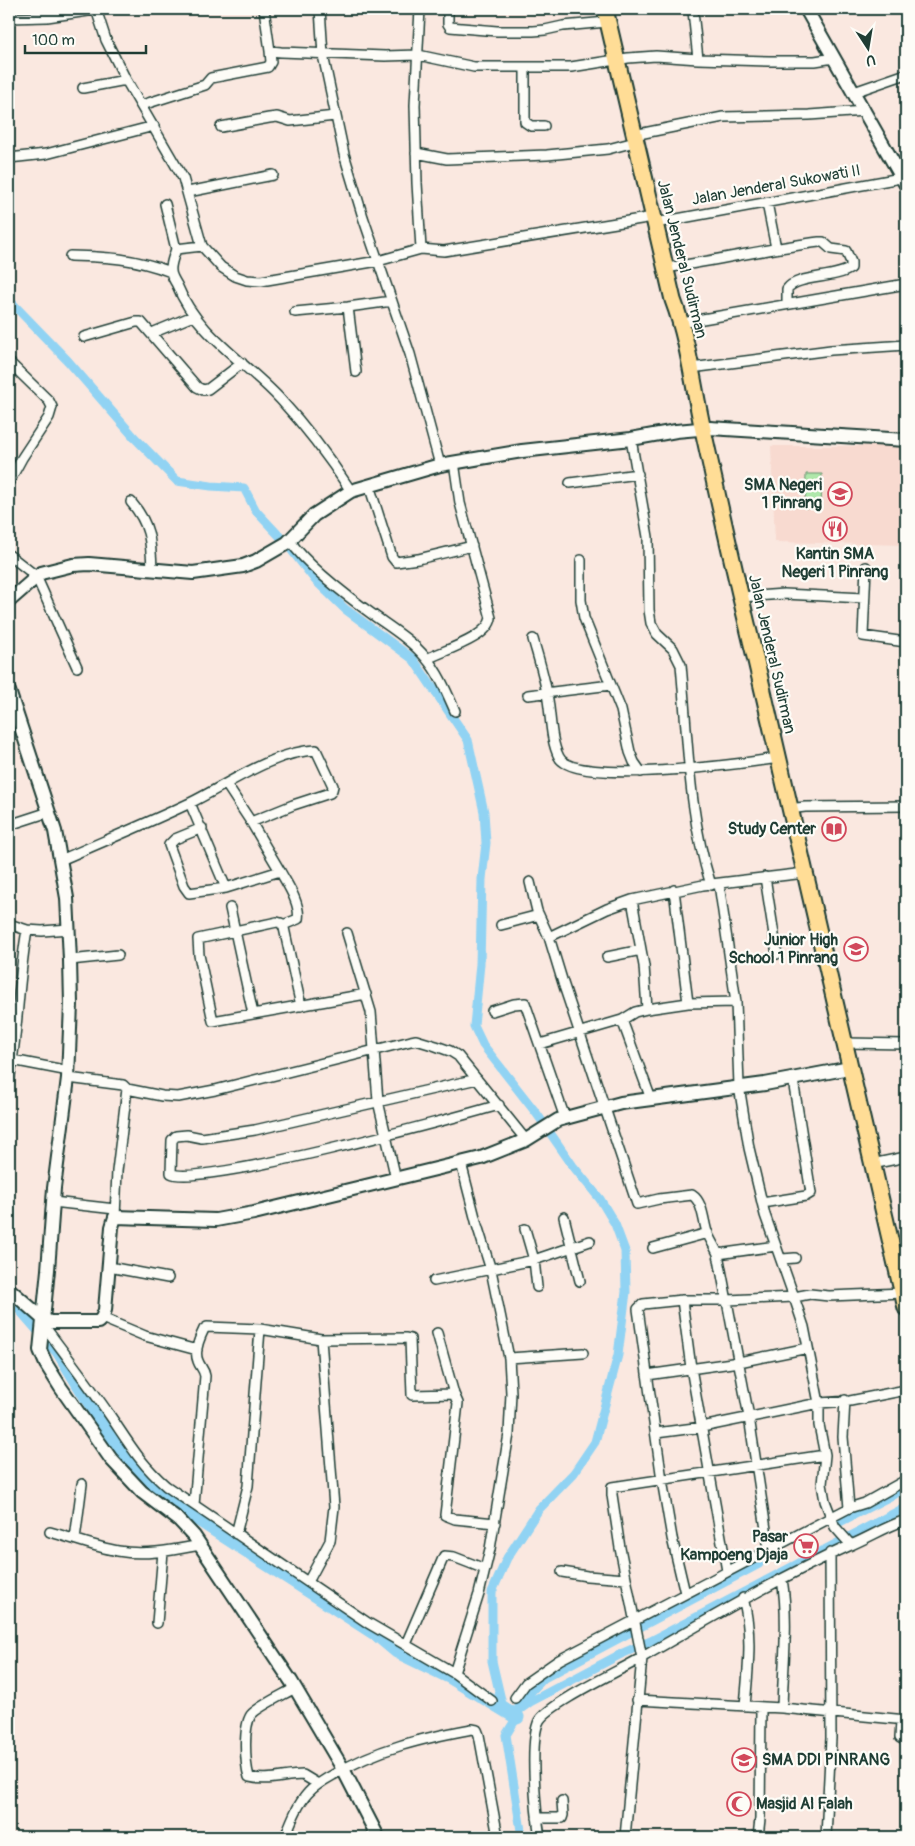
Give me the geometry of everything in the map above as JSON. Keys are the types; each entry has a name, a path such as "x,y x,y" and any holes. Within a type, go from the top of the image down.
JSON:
{"highway":[{"name":"Jalan Jenderal Sudirman","path":"606,12 634,139 673,300 682,324 702,429 740,597 906,1308"}],"street":[{"path":"9,18 47,17 96,9 106,40 126,80 183,178 188,192 202,246 176,249"},
{"path":"142,105 205,85 211,78 268,67 271,62 264,9"},
{"path":"320,9 323,54 335,116 350,176 413,362 440,465"},
{"path":"420,9 415,82 416,153 421,249"},
{"path":"448,9 448,24 450,27 497,31 545,30 606,12"},
{"path":"690,9 692,11 698,59"},
{"path":"806,9 905,180"},
{"path":"270,51 323,54 418,55 474,67 571,67 656,56 698,59 806,61 834,58"},
{"path":"525,67 525,122 532,126 544,126"},
{"path":"854,92 906,74"},
{"path":"83,88 126,80"},
{"path":"416,153 447,159 527,156 608,149 634,139 723,117 809,115 865,111"},
{"path":"220,127 277,117 290,121 335,116"},
{"path":"9,158 46,154 154,126"},
{"path":"188,192 273,175"},
{"name":"Jalan Jenderal Sukowati II","path":"202,246 221,267 235,276 247,280 260,281 378,261 421,249 444,251 679,217 905,180"},
{"path":"767,203 776,248"},
{"path":"166,204 176,249 171,272 193,316 283,402 328,457 351,491"},
{"path":"666,268 776,248 823,242 832,249 846,251 851,262 851,268 838,274 795,282 790,285 787,293 787,304"},
{"path":"70,256 120,258 153,265 171,272"},
{"path":"682,324 906,284"},
{"path":"295,312 392,301"},
{"path":"348,307 356,372"},
{"path":"152,333 193,316"},
{"path":"84,337 141,322 197,387 203,390 214,386 242,363"},
{"path":"691,368 831,350 906,345"},
{"path":"9,362 49,401 52,407 49,417 22,458 9,482"},
{"path":"9,601 36,576 53,568 89,564 193,573 224,569 256,561 293,546 314,515 351,491 454,462 522,451 631,439 676,431 720,428 906,440"},
{"path":"631,439 648,537 649,610 651,623 657,634 673,649 680,661 690,786 698,840 715,884 736,1002 739,1086 750,1155 762,1203 804,1327 819,1403 819,1425 825,1455 822,1484 825,1501 835,1527 851,1545"},
{"path":"427,659 478,635 489,627 492,618 460,503 454,462"},
{"path":"570,483 638,474"},
{"path":"369,485 392,557 396,562 418,559 472,546"},
{"path":"131,502 143,516 148,527 151,540 152,569"},
{"path":"293,546 346,594 410,642 427,659 444,686 455,711"},
{"path":"9,555 36,576 77,667"},
{"path":"581,560 581,600 584,618 621,710 630,752 641,772"},
{"path":"866,567 863,636 906,642"},
{"path":"740,597 775,594 864,598"},
{"path":"533,639 547,693 554,738 562,762 590,770 641,772 778,758"},
{"path":"528,695 611,685"},
{"path":"9,691 49,812 61,860 69,929 69,1075 52,1202 48,1270 40,1350 46,1364 61,1388 111,1459 142,1492 187,1527 200,1545 294,1688 340,1765 378,1837"},
{"path":"61,860 190,803 288,754 316,750 333,786 330,793 293,804 252,822"},
{"path":"226,784 252,822 280,871 298,908 299,916 298,919 283,925 277,922 198,939 197,943 213,1020 366,994"},
{"path":"190,803 226,888"},
{"path":"790,809 806,806 906,806"},
{"path":"9,825 49,812"},
{"path":"202,828 175,839 169,845 184,886 189,893 226,888 280,871"},
{"path":"549,937 620,903 632,900 674,890 805,873"},
{"path":"765,877 776,954"},
{"path":"530,882 539,915 549,937 579,1034 637,1204 692,1195 699,1203 708,1234 718,1254 739,1362 769,1549"},
{"path":"674,890 688,1003"},
{"path":"632,900 641,950 647,1009"},
{"path":"230,908 253,1014"},
{"path":"501,925 539,915"},
{"path":"9,924 27,930 69,929"},
{"path":"283,925 302,1006"},
{"path":"9,1081 12,1060 12,1031 27,930"},
{"path":"347,934 371,1012 378,1101 396,1179"},
{"path":"607,957 641,950"},
{"path":"70,960 118,955"},
{"path":"540,1044 622,1020 635,1012 647,1009 688,1003 736,1002"},
{"path":"492,1011 514,1004 525,1003 565,1118"},
{"path":"622,1020 651,1099"},
{"path":"12,1060 69,1075 123,1086 127,1089 178,1097 215,1090 374,1049 411,1041 424,1042 450,1051 458,1056 528,1139"},
{"path":"845,1043 906,1044"},
{"path":"52,1202 115,1213 216,1220 254,1213 482,1158 528,1139 553,1123 565,1118 633,1100 793,1080 850,1068"},
{"path":"477,1079 294,1122 221,1136 202,1138 187,1135 176,1136 172,1140 171,1173 174,1176 219,1172 308,1154 499,1105"},
{"path":"762,1203 806,1196 811,1193 793,1080"},
{"path":"42,1324 50,1322 98,1322 102,1318 115,1213 117,1170 127,1089"},
{"path":"872,1164 906,1158"},
{"path":"454,1674 485,1569 495,1523 508,1434 511,1393 509,1358 491,1270 461,1163"},
{"path":"564,1217 580,1281"},
{"path":"525,1229 534,1260 538,1287"},
{"path":"653,1248 708,1234"},
{"path":"434,1281 534,1260 590,1241"},
{"path":"718,1254 776,1246"},
{"path":"782,1258 795,1258"},
{"path":"109,1267 168,1278"},
{"path":"9,1289 42,1324 111,1417 130,1448 148,1471 166,1486 368,1623 454,1674 492,1701"},
{"path":"684,1593 662,1480 638,1308 642,1304 647,1303 682,1300 794,1297 810,1294 829,1296 903,1293"},
{"path":"682,1300 691,1368 727,1571"},
{"path":"102,1318 119,1327 144,1336 197,1350"},
{"path":"194,1505 205,1376 197,1360 197,1350 204,1329 207,1327 260,1329 321,1339 400,1337 410,1340 412,1395 454,1394"},
{"path":"236,1534 248,1486 260,1329"},
{"path":"437,1333 458,1403 445,1515 455,1519 495,1523"},
{"path":"308,1582 330,1541 333,1529 334,1507 321,1339"},
{"path":"646,1375 739,1362 808,1348"},
{"path":"509,1358 583,1353"},
{"path":"656,1433 702,1427 819,1403 876,1396 906,1390"},
{"path":"845,1400 843,1436 849,1508"},
{"path":"625,1837 642,1658 626,1579 612,1487 825,1455"},
{"path":"515,1698 526,1683 544,1669 684,1593 849,1508 865,1503 906,1480"},
{"path":"74,1539 82,1484"},
{"path":"540,1837 537,1818 534,1738 540,1719 561,1702 642,1658 744,1598 830,1553 906,1520"},
{"path":"50,1532 117,1551 136,1553 163,1552 200,1545"},
{"path":"157,1623 163,1552"},
{"path":"826,1837 832,1738 830,1553"},
{"path":"406,1644 444,1556 447,1555 485,1569"},
{"path":"562,1572 626,1579"},
{"path":"782,1579 786,1609 782,1708"},
{"path":"744,1598 749,1624 750,1646 745,1706"},
{"path":"294,1688 252,1714 248,1723 246,1745 249,1777 282,1778 303,1775 314,1782"},
{"path":"637,1700 782,1708 904,1720 900,1738 906,1741"},
{"path":"758,1837 760,1819 761,1707"},
{"path":"285,1837 302,1801 314,1782 340,1765 435,1736 477,1730 498,1837"},
{"path":"537,1818 562,1818 562,1801"}],"shaded area":[{"name":"SMA Negeri 1 Pinrang","path":"771,446 906,446 906,566 905,545 775,542"}],"green space":[{"path":"806,474 822,474 821,509 805,508"}],"waterway":[{"path":"9,300 68,361 134,437 177,481 244,488 256,511 286,543 315,580 345,609 413,659 468,740 484,812 486,843 482,879 480,964 474,1026 483,1045 537,1114 573,1166 600,1199 615,1224 625,1251 626,1292 618,1355 595,1442 574,1473 539,1509 507,1558 492,1592 492,1661 502,1704 517,1717 506,1735 522,1837"},
{"path":"12,1297 59,1351 129,1466 200,1520 378,1635 397,1651 451,1677 517,1717"},
{"path":"836,1524 906,1488"},
{"path":"517,1717 519,1710 530,1702 621,1654 651,1641 906,1507"},
{"path":"519,1707 519,1704 544,1678 759,1564"}],"place":[{"name":"SMA Negeri 1 Pinrang","path":"840,494"},
{"name":"Kantin SMA Negeri 1 Pinrang","path":"835,529"},
{"name":"Study Center","path":"834,829"},
{"name":"Junior High School 1 Pinrang","path":"856,949"},
{"name":"Pasar Kampoeng Djaja","path":"806,1546"},
{"name":"SMA DDI PINRANG","path":"744,1760"},
{"name":"Masjid Al Falah","path":"739,1804"}]}
